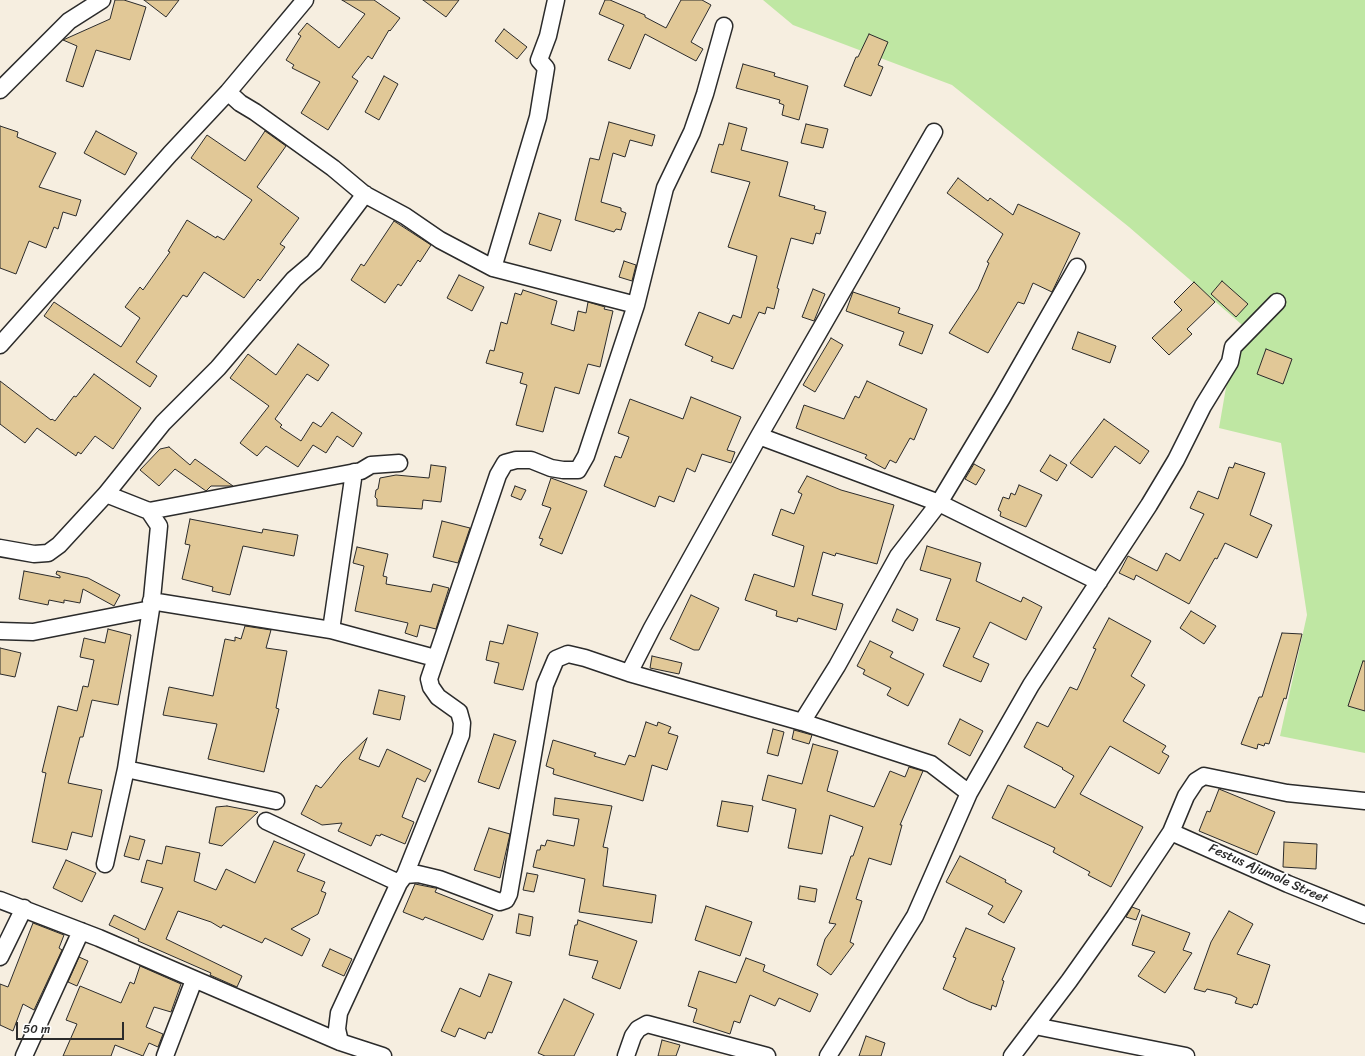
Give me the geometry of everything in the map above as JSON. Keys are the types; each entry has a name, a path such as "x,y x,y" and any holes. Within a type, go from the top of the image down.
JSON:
{"street":[{"path":"0,90 69,21 102,0"},
{"path":"0,345 170,154 228,92 305,0"},
{"path":"493,268 538,117 546,68 539,60 548,36 556,0"},
{"path":"340,1042 337,1028 339,1013 402,879 461,735 462,723 459,712 438,697 431,687 429,679 498,475 505,463 516,460 531,460 551,468 563,470 578,470 586,456 636,305 665,188 692,132 706,94 724,26"},
{"path":"228,92 236,100 256,112 365,194 394,212 405,216 440,240 493,268 636,305"},
{"path":"629,673 652,628 759,436 934,132"},
{"path":"0,548 34,554 48,553 59,545 106,494 163,423 235,350 294,279 314,262 365,194"},
{"path":"802,722 837,666 898,556 939,502 1002,398 1077,267"},
{"path":"828,1056 914,916 969,793 1031,685 1099,582 1176,460 1203,406 1230,362 1233,347 1277,302"},
{"path":"759,436 939,502 1099,582"},
{"path":"106,494 149,511 361,471 371,465 399,463"},
{"path":"331,630 354,472"},
{"path":"105,864 126,769 151,605 159,526 149,511"},
{"path":"0,631 33,632 151,605 331,630 435,658"},
{"path":"266,821 402,879 418,874 432,877 500,902 506,900 510,886 544,685 556,659 568,654 629,673 802,722 931,764 969,793"},
{"path":"126,769 276,801"},
{"path":"1012,1056 1111,922 1171,832 1186,796 1196,781 1204,776 1288,793 1365,801"},
{"name":"Festus Ajumole Street","path":"1171,832 1288,884 1365,916"},
{"path":"0,900 81,931 340,1042 383,1056"},
{"path":"0,957 24,908"},
{"path":"24,1056 81,931"},
{"path":"165,1056 194,980"},
{"path":"626,1056 633,1036 638,1029 647,1024 660,1026 767,1056"},
{"path":"1035,1026 1186,1056"}],"green space":[{"path":"763,0 1365,0 1365,753 1280,736 1307,615 1281,443 1219,428 1233,347 1248,330 1129,227 952,85 793,25"}],"building":[{"path":"115,0 124,0 146,7 130,60 96,50 83,87 66,81 77,46 63,40 110,19"},
{"path":"144,0 179,0 166,17"},
{"path":"342,0 374,0 400,18 390,31 389,30 372,59 368,56 352,77 358,81 328,130 301,113 320,82 292,68 294,65 286,60 301,36 298,34 307,23 339,48 365,14"},
{"path":"423,0 459,0 446,17"},
{"path":"605,0 610,0 645,15 645,17 666,28 681,0 702,0 711,5 691,42 703,49 696,61 645,34 630,69 608,60 624,25 599,14"},
{"path":"504,29 527,47 517,59 495,41"},
{"path":"869,34 888,42 878,65 883,67 871,96 844,86 856,57 858,57"},
{"path":"743,64 775,73 774,76 808,86 799,120 782,115 784,105 779,103 780,100 736,88"},
{"path":"384,76 398,84 379,120 365,112"},
{"path":"609,122 655,135 652,146 630,140 625,157 613,153 601,202 621,208 621,211 626,213 621,230 616,229 614,232 575,220 590,158 599,160"},
{"path":"729,123 747,128 741,150 788,162 779,196 815,206 814,209 826,212 820,234 816,233 813,244 791,238 777,288 779,289 774,309 767,307 765,314 759,312 733,369 711,361 713,357 685,345 699,312 729,324 733,315 741,318 757,256 728,247 750,182 711,172 719,144 723,145"},
{"path":"806,124 828,129 823,148 801,143"},
{"path":"0,126 18,132 17,137 56,153 39,187 81,200 76,216 63,212 58,229 54,227 46,248 29,241 16,274 0,268"},
{"path":"96,131 137,153 125,175 84,153"},
{"path":"265,131 286,146 257,187 299,218 280,244 285,247 260,281 258,279 244,298 204,272 187,297 183,295 136,362 157,376 150,387 44,316 54,302 121,347 140,318 125,307 140,287 143,290 170,252 168,251 187,220 216,238 217,236 224,240 252,200 191,158 207,135 245,161"},
{"path":"958,178 988,201 990,198 1013,215 1018,204 1080,233 1052,292 1033,283 1024,304 1018,302 988,353 949,333 978,289 989,263 987,262 1003,234 947,193"},
{"path":"539,213 561,220 551,251 529,244"},
{"path":"394,221 431,245 420,262 418,260 401,286 398,284 385,303 351,280 361,264 364,266"},
{"path":"624,261 636,265 632,281 619,277"},
{"path":"459,275 484,287 472,311 447,298"},
{"path":"1222,281 1248,304 1236,317 1211,294"},
{"path":"1194,282 1215,302 1187,329 1192,334 1169,355 1152,338 1182,310 1174,302"},
{"path":"813,289 825,294 814,321 802,317"},
{"path":"523,290 557,301 551,324 574,331 578,311 586,313 588,302 613,311 600,367 588,364 579,394 555,387 543,432 516,425 527,385 520,383 523,373 486,363 490,350 494,351 501,322 507,324 515,293 521,295"},
{"path":"853,292 900,308 898,313 933,325 922,354 899,345 904,332 846,311"},
{"path":"1078,332 1116,346 1110,363 1072,349"},
{"path":"831,338 843,345 815,392 803,385"},
{"path":"298,344 329,365 318,381 307,374 275,419 282,425 280,427 301,441 313,422 321,427 332,412 362,433 353,447 337,436 326,453 313,445 298,467 266,446 257,456 240,443 269,406 230,378 248,354 276,375"},
{"path":"1266,349 1292,359 1283,384 1257,374"},
{"path":"94,374 141,408 113,449 95,436 81,454 78,452 76,456 37,428 25,443 0,424 0,381 51,420 52,419 55,421 74,396 76,397"},
{"path":"867,381 927,409 914,440 910,438 896,463 890,460 885,469 865,458 867,455 796,428 804,405 844,419 855,396 859,398"},
{"path":"691,397 741,417 727,450 735,452 731,463 702,454 695,472 687,468 674,502 659,496 655,507 604,486 615,456 621,458 629,437 618,433 630,399 683,419"},
{"path":"1104,419 1149,451 1140,464 1115,446 1092,478 1070,463"},
{"path":"169,447 190,465 195,459 233,486 211,486 206,491 175,469 159,486 140,470 160,449"},
{"path":"1050,455 1067,465 1057,481 1040,471"},
{"path":"1235,463 1265,473 1250,515 1272,525 1257,558 1225,543 1217,559 1215,558 1189,604 1136,575 1134,580 1119,573 1128,556 1157,571 1166,553 1180,561 1204,514 1190,508 1198,491 1218,499 1229,467 1233,468"},
{"path":"974,464 985,470 976,485 965,479"},
{"path":"431,465 446,467 441,502 423,500 422,509 377,506 377,499 375,497 380,478 396,475 429,478"},
{"path":"807,476 841,490 894,505 877,564 836,553 835,556 823,552 812,595 843,604 836,630 798,618 797,622 776,616 777,611 745,600 754,574 794,587 804,546 772,535 781,509 794,514 802,494 798,492"},
{"path":"551,478 587,491 562,554 540,545 543,539 539,538 551,508 542,505"},
{"path":"1019,485 1042,495 1026,527 1000,516 1001,512 998,510 1003,497 1009,499 1011,493 1015,495"},
{"path":"515,486 526,490 521,500 511,496"},
{"path":"190,519 262,533 263,529 298,535 294,556 243,546 230,595 212,591 213,587 182,579 190,545 185,544"},
{"path":"442,521 470,528 458,563 433,557"},
{"path":"927,546 981,563 976,581 1021,602 1023,597 1042,607 1026,640 990,622 973,657 989,664 981,682 943,666 960,628 936,620 951,579 920,570"},
{"path":"357,547 388,554 383,576 387,577 386,584 431,592 433,584 449,588 436,629 420,625 417,637 405,633 408,623 355,611 364,566 353,563"},
{"path":"24,571 60,578 60,576 56,574 57,571 88,578 120,595 114,606 83,589 80,603 64,600 64,603 49,600 48,605 19,599"},
{"path":"691,595 719,608 699,650 694,650 670,639"},
{"path":"897,609 918,619 913,631 892,621"},
{"path":"1191,611 1216,626 1204,644 1180,628"},
{"path":"1109,618 1151,641 1131,676 1145,685 1123,721 1166,746 1162,752 1169,756 1159,774 1110,746 1080,794 1143,827 1111,887 1088,875 1090,872 1053,852 1055,848 992,818 1008,785 1055,808 1074,776 1062,769 1063,768 1024,747 1037,722 1048,727 1070,687 1077,690 1096,649 1093,648"},
{"path":"508,625 538,633 523,690 494,683 499,663 486,660 490,641 503,644"},
{"path":"245,626 271,630 266,648 287,651 276,708 279,709 264,772 208,759 217,724 163,715 169,687 213,696 225,639 235,641 235,637 241,639"},
{"path":"108,629 131,635 118,705 92,700 83,737 80,737 68,783 102,790 92,837 72,832 67,850 32,842 46,773 42,772 58,706 77,711 83,686 88,687 94,660 80,657 84,638 105,643"},
{"path":"1282,633 1302,634 1286,699 1284,698 1269,744 1265,743 1264,746 1258,744 1257,749 1241,744 1259,697 1262,697"},
{"path":"870,641 893,652 890,657 924,674 908,706 887,695 891,688 863,674 865,670 857,666"},
{"path":"0,648 21,653 15,677 0,674"},
{"path":"652,656 682,663 679,674 650,668"},
{"path":"1363,661 1365,661 1365,711 1348,706"},
{"path":"379,690 405,696 400,720 373,714"},
{"path":"960,719 983,731 970,756 948,744"},
{"path":"646,722 657,726 658,722 671,727 668,733 678,736 667,770 652,765 643,801 553,774 554,769 546,766 553,740 596,753 594,756 625,765 629,755 635,757"},
{"path":"773,729 784,732 778,756 767,753"},
{"path":"794,730 812,735 809,744 792,739"},
{"path":"494,734 516,741 499,789 478,782"},
{"path":"367,738 359,759 379,767 387,749 431,770 425,782 417,778 402,817 414,822 405,844 381,834 380,836 376,835 371,846 338,831 342,823 322,825 301,814 316,785 321,788 342,762"},
{"path":"813,744 838,751 827,791 874,807 890,771 905,777 909,767 923,771 900,825 902,825 891,865 869,858 856,899 862,901 850,942 854,944 831,975 817,965 825,939 836,924 829,923 851,856 853,856 863,827 830,815 822,854 788,848 796,809 762,800 768,775 802,784"},
{"path":"1219,789 1275,812 1257,855 1199,831 1207,811 1210,812"},
{"path":"555,798 612,806 603,847 608,848 603,886 656,895 652,923 579,912 585,879 533,867 537,850 540,850 541,845 545,846 547,840 574,846 579,819 553,815"},
{"path":"722,801 753,806 748,832 717,826"},
{"path":"227,806 258,812 222,846 209,843 216,807"},
{"path":"489,828 510,834 500,878 474,870"},
{"path":"130,836 145,840 139,860 124,856"},
{"path":"274,841 305,854 297,871 325,882 321,891 326,893 318,914 291,929 310,939 302,956 265,938 262,943 223,925 221,928 211,922 178,911 166,939 242,976 237,987 210,975 211,973 138,941 139,939 109,925 114,915 145,930 163,888 141,882 147,860 162,864 166,846 200,853 194,881 216,890 226,869 255,883"},
{"path":"1284,842 1317,844 1316,869 1283,867"},
{"path":"960,856 1006,880 1005,882 1022,891 1004,923 988,914 993,906 946,882"},
{"path":"66,860 96,873 82,902 53,888"},
{"path":"527,873 538,875 534,892 523,890"},
{"path":"415,884 437,888 435,892 493,915 483,940 425,917 423,920 403,912"},
{"path":"800,886 817,889 815,902 798,899"},
{"path":"706,906 752,922 740,956 695,940"},
{"path":"1132,907 1140,910 1136,920 1126,917"},
{"path":"1229,911 1253,924 1237,954 1270,965 1257,1005 1254,1004 1252,1008 1235,1003 1237,998 1231,995 1207,989 1205,992 1194,989 1211,942"},
{"path":"519,914 533,917 530,936 516,933"},
{"path":"1142,915 1190,933 1183,950 1192,953 1165,993 1138,976 1155,952 1132,945"},
{"path":"578,920 637,941 620,989 592,978 598,961 569,955 575,925 577,925"},
{"path":"33,923 64,935 59,948 62,950 34,1010 23,1004 13,1031 0,1025 0,984 8,987"},
{"path":"966,928 1015,948 1002,980 1004,981 996,1007 992,1005 991,1010 943,989 956,958 953,957"},
{"path":"330,949 352,959 344,976 322,966"},
{"path":"79,957 88,961 77,986 68,982"},
{"path":"746,958 765,965 763,971 818,994 810,1012 779,998 775,1006 750,995 740,1023 734,1021 730,1034 693,1022 697,1009 688,1006 699,971 736,983"},
{"path":"140,966 181,984 171,1012 154,1007 146,1027 163,1034 158,1047 149,1043 143,1056 115,1045 111,1056 63,1056 77,1024 66,1020 80,986 121,1003 130,982 134,984"},
{"path":"489,974 512,982 492,1033 488,1032 485,1039 459,1028 455,1037 441,1031 460,988 480,997"},
{"path":"564,999 594,1014 574,1056 545,1056 538,1053"},
{"path":"866,1036 885,1043 881,1056 859,1056"},
{"path":"662,1040 680,1045 676,1056 658,1056"}]}
